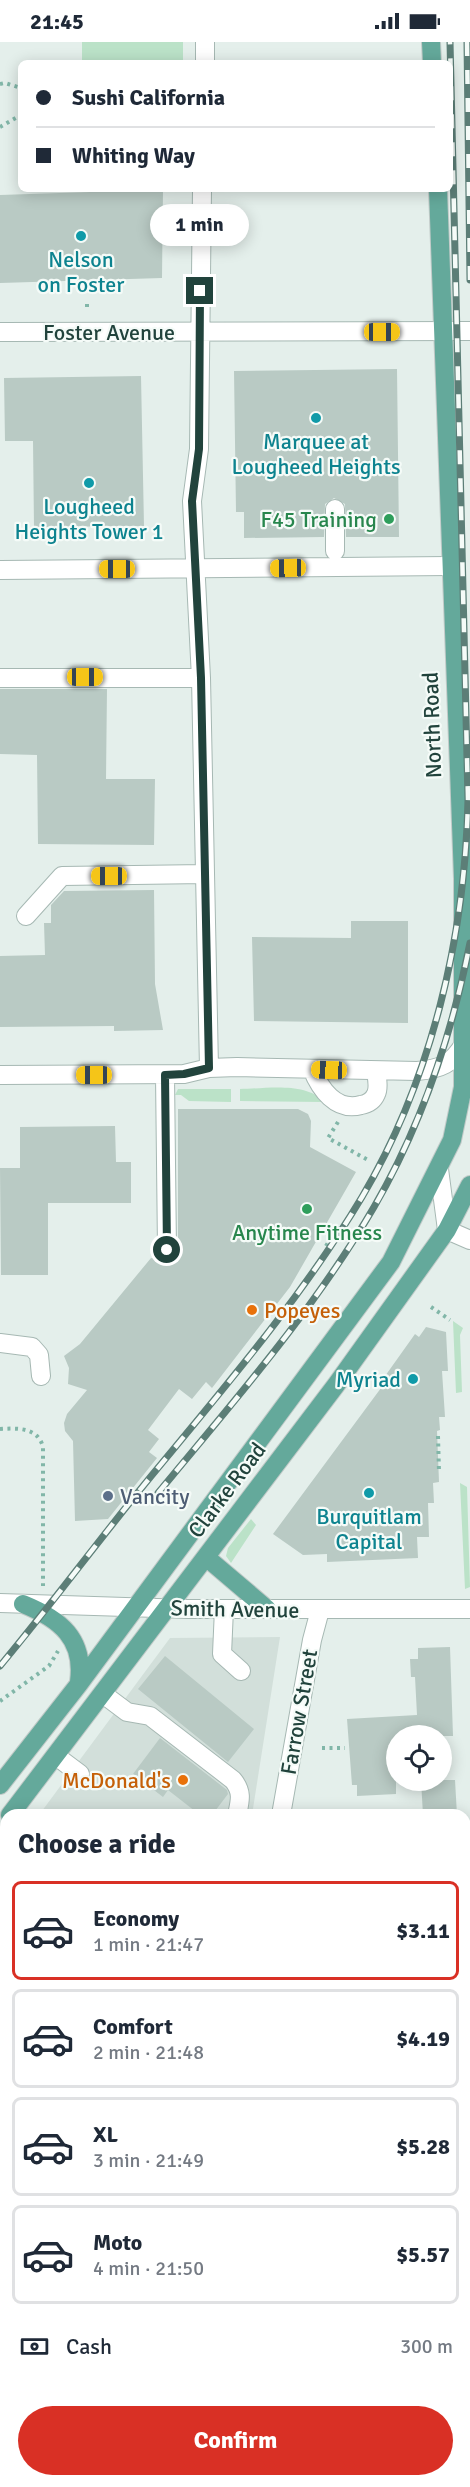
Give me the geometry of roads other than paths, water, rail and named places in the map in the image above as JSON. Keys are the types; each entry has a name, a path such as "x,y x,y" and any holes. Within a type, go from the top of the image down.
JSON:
{"main road":[{"path":"431,42 432,60"},
{"name":"North Road","path":"438,192 463,879 464,1044 463,1088 452,1140 439,1169"},
{"name":"Clarke Road","path":"0,1785 79,1684 391,1262 439,1169"},
{"name":"Clarke Road","path":"15,1809 207,1558 447,1230 470,1185"},
{"path":"207,1558 267,1609"},
{"path":"23,1604 44,1613 73,1640 81,1665 79,1684"}],"street":[{"path":"205,42 205,60"},
{"path":"202,192 199,449 192,501 201,678 209,1068"},
{"name":"Foster Avenue","path":"0,332 470,331"},
{"path":"335,508 335,551"},
{"path":"0,570 450,566"},
{"path":"0,678 201,678"},
{"path":"26,916 62,876 205,874"},
{"path":"0,1076 165,1075 184,1074 209,1068 376,1071 437,1069 449,1064 464,1044"},
{"path":"321,1069 319,1086 339,1103 347,1106 363,1105 373,1098 377,1091 376,1071"},
{"path":"165,1075 167,1250"},
{"path":"439,1169 447,1230 470,1240"},
{"path":"0,1343 32,1347 39,1355 41,1376"},
{"name":"Smith Avenue","path":"0,1603 224,1609 470,1609"},
{"path":"224,1609 222,1654 241,1671"},
{"name":"Farrow Street","path":"282,1809 312,1640 321,1610"},
{"path":"103,1694 127,1712 150,1716 233,1780 240,1788 238,1809"},
{"path":"56,1756 80,1774"}],"railway":[{"path":"450,42 450,60"},
{"path":"467,42 470,280"},
{"path":"0,1666 260,1343 313,1271 362,1197 387,1151 426,1055 452,954 460,903 468,800 453,168"},
{"path":"158,1493 272,1354 326,1282 374,1207 406,1144 433,1079 454,1011 470,943"}],"place":[{"name":"Nelson on Foster","path":"81,236"},
{"name":"Marquee at Lougheed Heights","path":"316,418"},
{"name":"Lougheed Heights Tower 1","path":"89,483"},
{"name":"F45 Training","path":"389,519"},
{"name":"Anytime Fitness","path":"307,1209"},
{"name":"Popeyes","path":"252,1310"},
{"name":"Myriad","path":"413,1379"},
{"name":"Burquitlam Capital","path":"369,1493"},
{"name":"Vancity","path":"108,1496"},
{"name":"McDonald's","path":"183,1780"}]}
